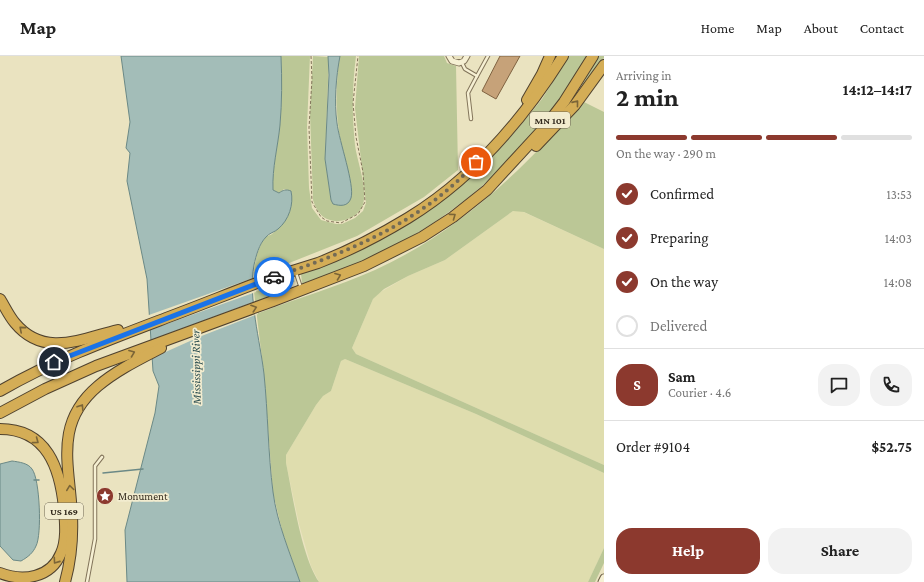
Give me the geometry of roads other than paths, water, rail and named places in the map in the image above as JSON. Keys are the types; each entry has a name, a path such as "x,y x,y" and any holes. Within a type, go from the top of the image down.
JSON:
{"highway":[{"path":"468,171 501,134 526,102 542,74 550,56"},
{"name":"MN 101","path":"98,339 168,318 272,278 319,262 356,246 398,224 437,197 497,144 522,116 563,56"},
{"name":"MN 101","path":"0,413 45,389 96,366 364,266 422,237 464,208 486,190 548,122 564,102 593,56"},
{"path":"497,177 514,167 557,126 576,105 604,66"},
{"path":"0,299 19,328 33,338 42,342 65,344 98,339"},
{"path":"65,582 73,539 72,501 66,456 67,441 80,407 88,396 102,382 136,361 201,326"},
{"path":"0,391 98,339"},
{"name":"US 169","path":"0,429 25,434 37,441 49,454 60,480 65,528 65,539 61,554 53,567 46,572 40,576 24,580 15,579 0,573"}],"main road":[{"path":"602,582 604,578"}],"street":[{"path":"448,56 452,61 462,63 467,56"}],"lane":[{"path":"471,119 468,93 488,56"},
{"path":"462,63 465,69 477,76"},
{"path":"295,270 302,290"},
{"path":"87,582 95,539 95,466 102,457"}],"water":[{"name":"Mississippi River","path":"121,56 281,56 281,116 273,174 273,190 279,193 285,190 291,191 292,201 290,212 285,221 277,230 267,236 260,247 254,265 252,291 264,374 273,492 281,526 300,582 127,582 125,530 155,413 159,386 153,371 147,279 127,181 130,153 126,148 130,122"},
{"path":"328,56 340,56 337,72 336,115 338,131 349,173 352,192 350,201 344,205 333,204 331,200 325,159 329,75"},
{"path":"12,461 26,464 32,469 35,475 38,495 38,540 32,553 21,561 13,560 0,546 0,464"}],"waterway":[{"path":"103,473 143,469"},
{"path":"34,480 39,480"}],"place":[{"name":"Monument","path":"105,496"}]}
